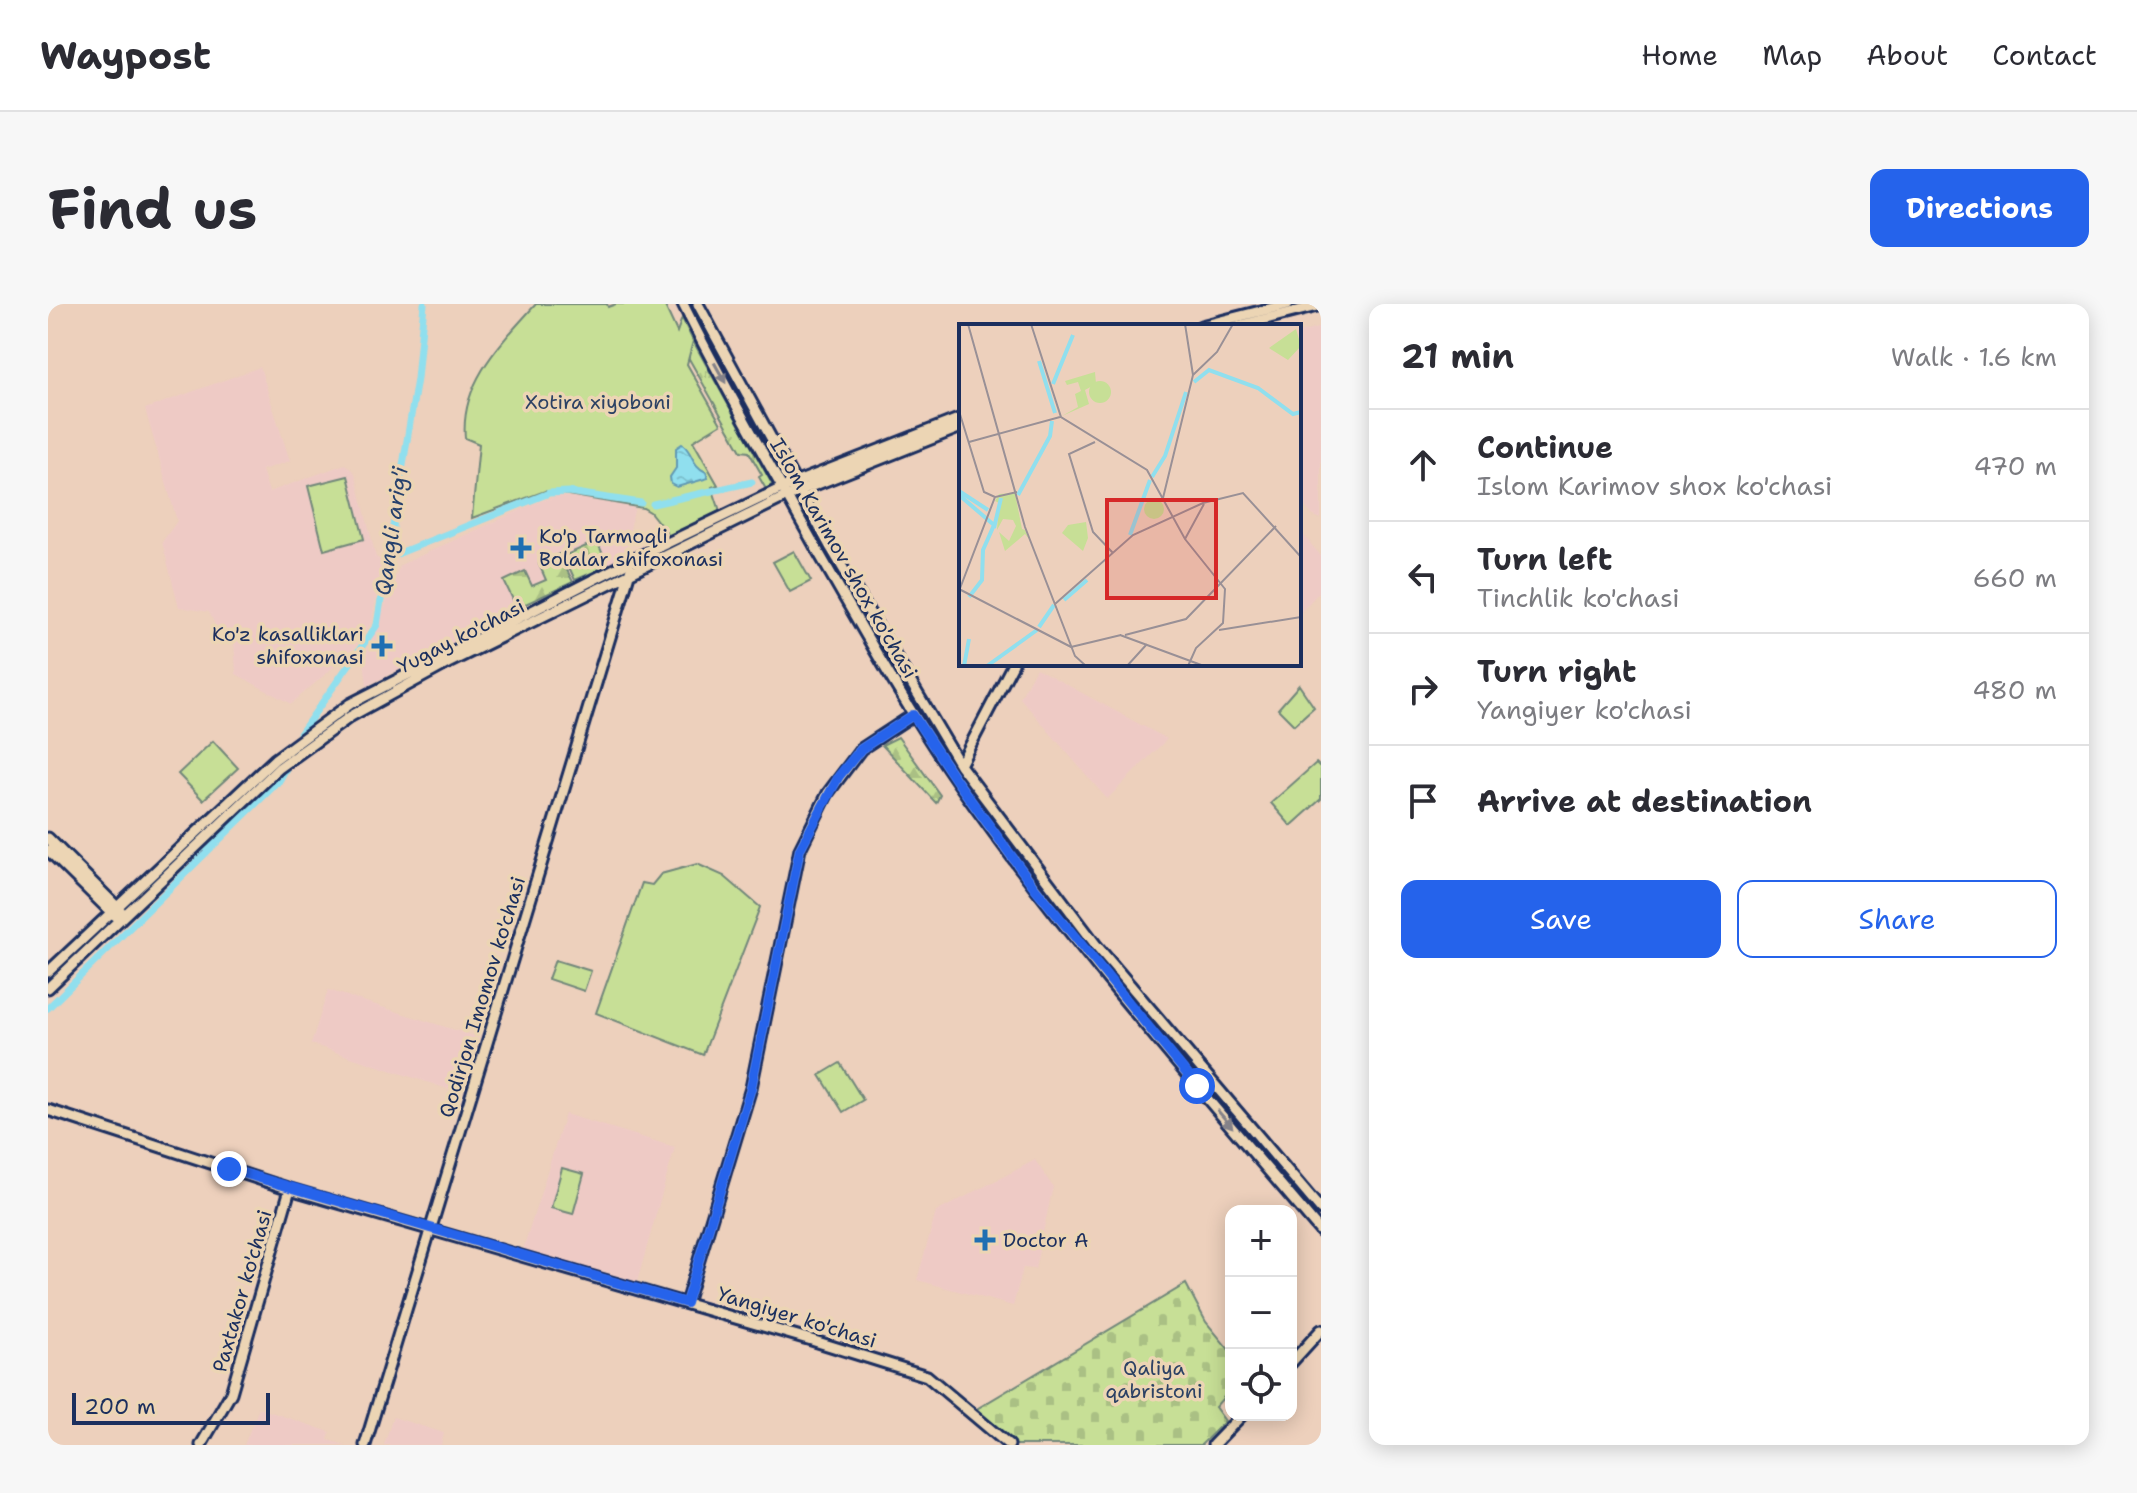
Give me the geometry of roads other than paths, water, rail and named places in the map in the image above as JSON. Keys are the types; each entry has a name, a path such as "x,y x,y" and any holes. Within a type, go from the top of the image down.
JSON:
{"main road":[{"name":"Islom Karimov shox ko'chasi","path":"683,304 785,492 913,715 956,780 1035,888 1321,1232"},
{"name":"Islom Karimov shox ko'chasi","path":"698,304 796,487 960,765 1120,974 1321,1210"},
{"path":"1209,324 1288,304"},
{"path":"1246,324 1321,305"},
{"name":"Yugay ko'chasi","path":"48,988 118,912 275,759 350,704 632,560 959,419"},
{"name":"Yugay ko'chasi","path":"796,487 959,428"},
{"name":"Yugay ko'chasi","path":"48,972 279,768 351,716 411,681 785,492"},
{"name":"Qodirjon Imomov ko'chasi","path":"365,1445 632,560"},
{"path":"960,765 1012,666"},
{"path":"686,1303 751,1088 800,849 839,776 861,749 913,715"},
{"path":"48,838 118,912"},
{"path":"48,850 118,912"},
{"path":"1111,981 1116,982 1120,974"},
{"name":"Yangiyer ko'chasi","path":"48,1110 290,1189 927,1376 1009,1445"},
{"name":"Paxtakor ko'chasi","path":"201,1445 231,1393 290,1189"},
{"path":"1297,1356 1321,1330"},
{"path":"1213,1445 1236,1421"}],"water":[{"path":"682,444 708,478 677,487 671,484 670,477 676,468 676,448"}],"waterway":[{"name":"Qangli arig'i","path":"300,734 377,625 417,379 424,304"},
{"path":"653,504 752,482"},
{"path":"387,558 549,493 568,492 641,503"},
{"name":"Qangli arig'i","path":"48,1008 279,781 288,765"}],"place":[{"name":"Ko'p Tarmoqli Bolalar shifoxonasi","path":"521,548"},
{"name":"Ko'z kasalliklari shifoxonasi","path":"382,646"},
{"name":"Doctor A","path":"985,1240"}],"park label":[{"name":"Xotira xiyoboni","path":"598,402"},
{"name":"Qaliya qabristoni","path":"1154,1380"}]}
